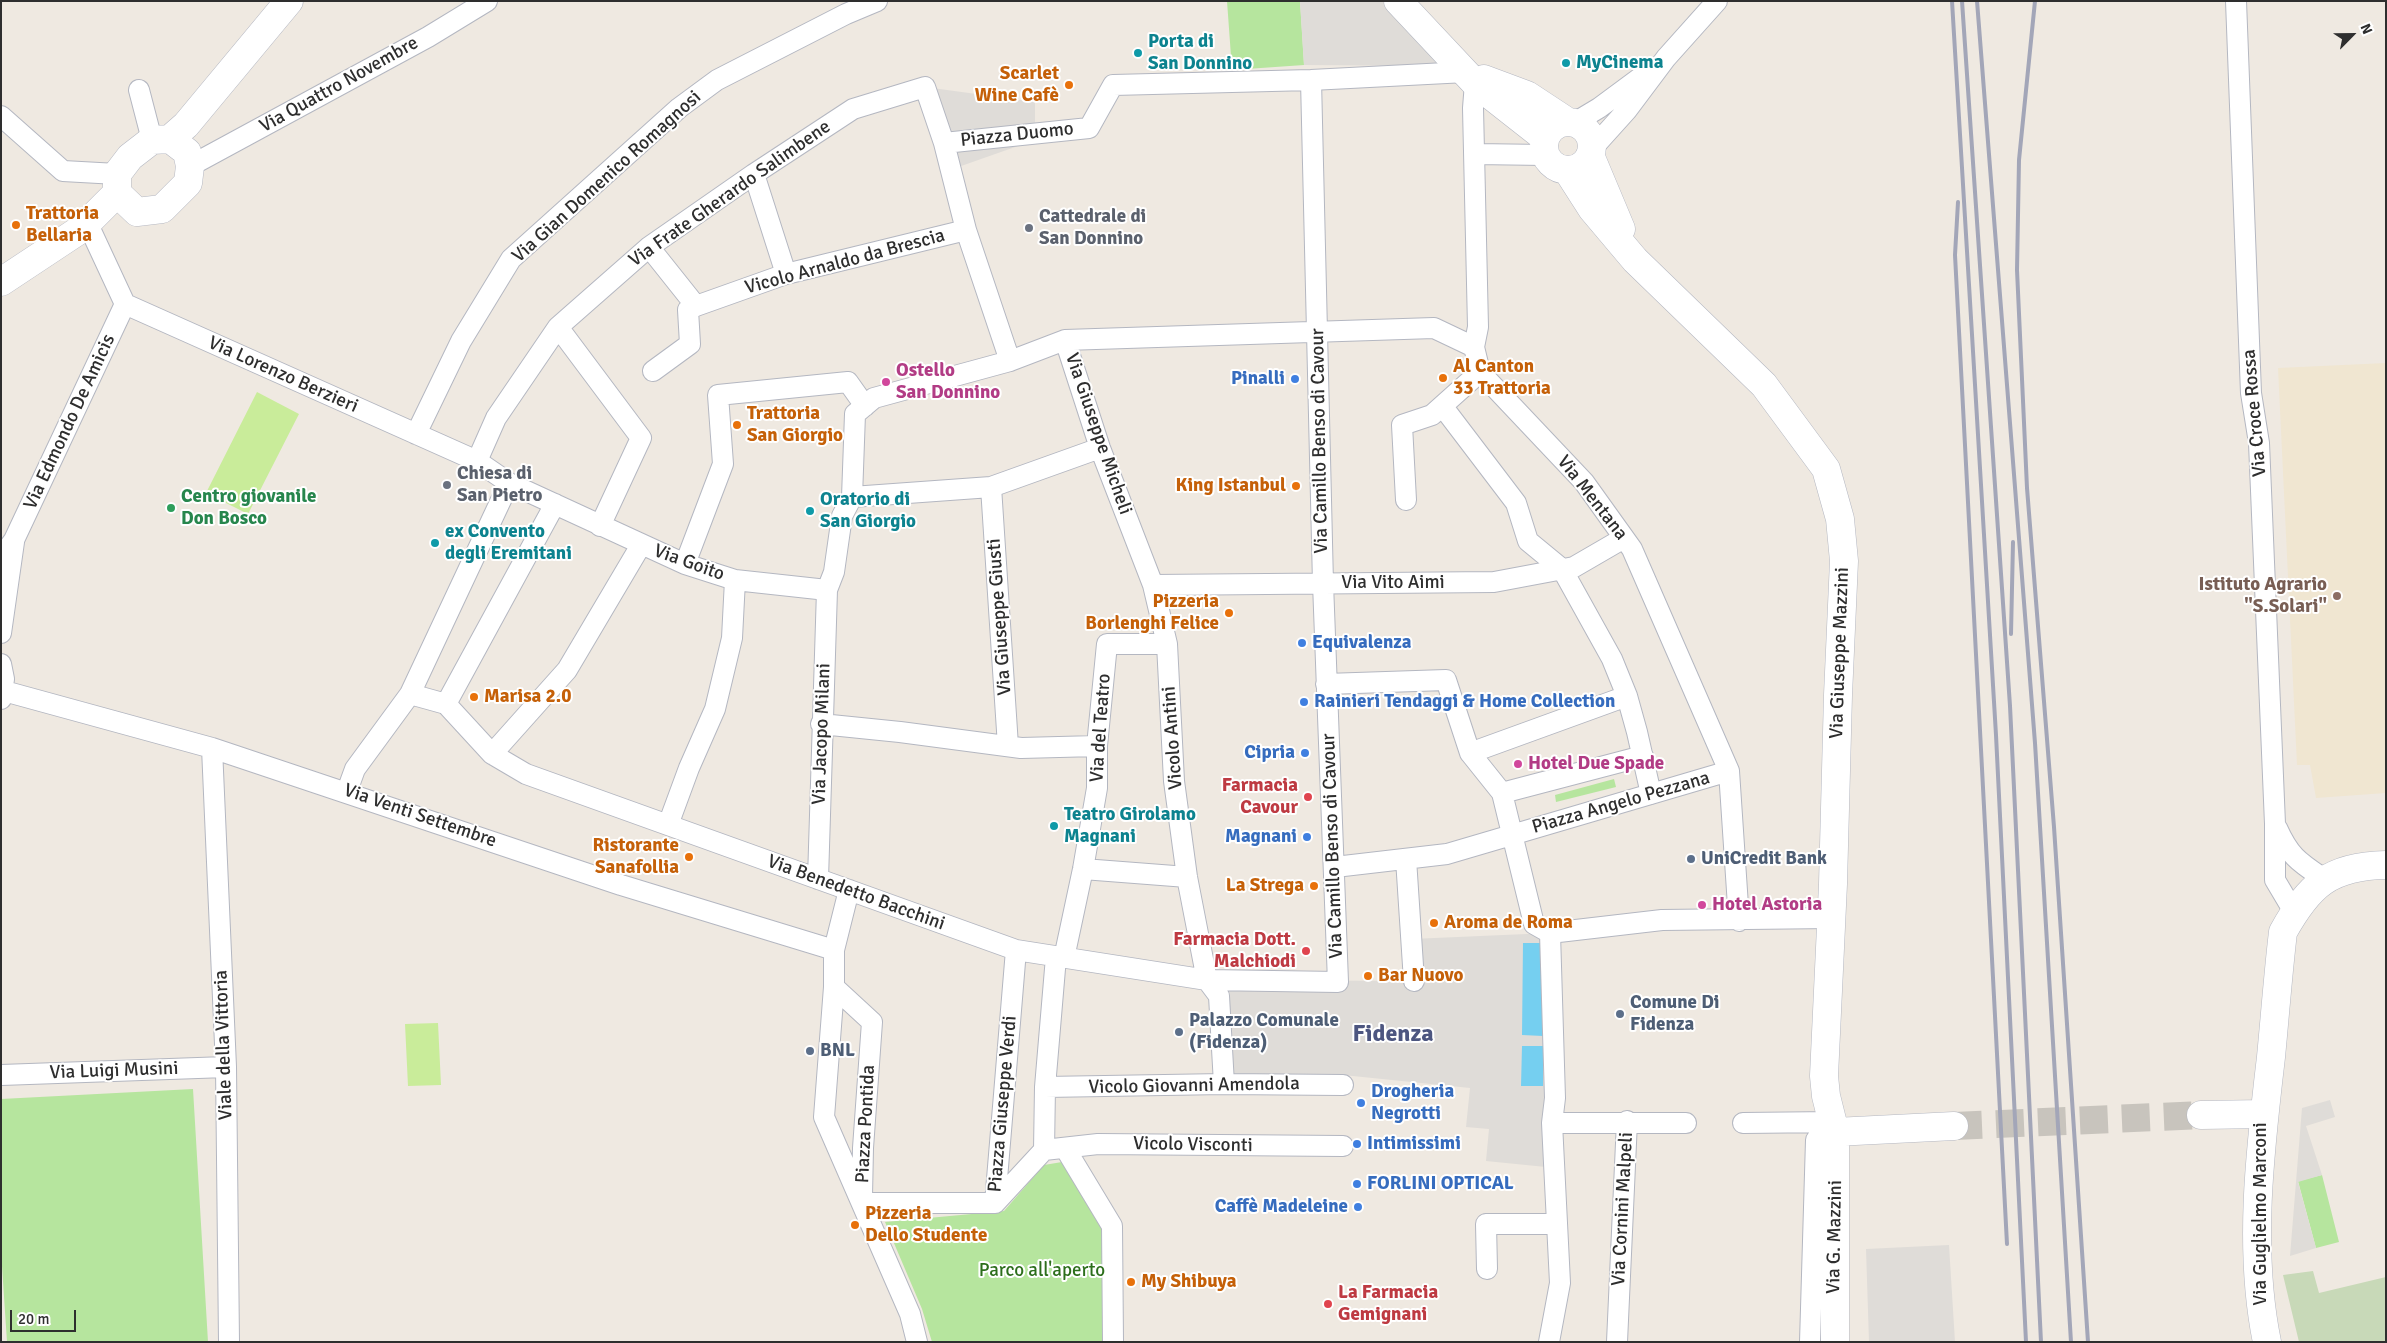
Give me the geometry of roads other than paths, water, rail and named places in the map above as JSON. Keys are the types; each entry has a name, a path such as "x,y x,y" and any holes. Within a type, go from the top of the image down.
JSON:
{"street":[{"path":"139,90 177,144 289,1"},
{"name":"Via Quattro Novembre","path":"93,225 130,157 177,144 428,37 487,1"},
{"name":"Via Gian Domenico Romagnosi","path":"416,434 461,341 511,259 680,108 717,80 843,7 877,1"},
{"path":"1407,4 1470,77 1545,146 1552,165 1567,170 1580,167 1627,110 1666,58 1717,1"},
{"name":"Via Croce Rossa","path":"2236,1 2251,393 2259,443 2275,824 2275,880 2294,912"},
{"path":"1545,146 1555,125 1571,122 1599,108 1666,58"},
{"path":"1310,80 1470,77 1527,95 1581,127 1589,135 1590,153 1635,260"},
{"name":"Via Mentana","path":"1470,77 1476,154 1478,327 1474,347 1480,372 1584,482 1632,550 1729,771 1739,921"},
{"name":"Piazza Duomo","path":"944,143 1089,128 1113,86 1310,80"},
{"name":"Via Camillo Benso di Cavour","path":"1310,80 1326,684 1335,868 1338,982"},
{"name":"Piazza Duomo","path":"924,87 944,143 966,230"},
{"name":"Via Frate Gherardo Salimbene","path":"477,461 496,418 558,327 649,247 754,174 853,109 924,87"},
{"path":"1,116 63,171 117,183 137,212"},
{"name":"Via Quattro Novembre","path":"1,282 81,229 137,212 162,209 188,183 177,144"},
{"path":"1476,154 1545,146"},
{"path":"1567,170 1592,209 1635,260"},
{"path":"754,174 786,274"},
{"path":"93,225 125,304"},
{"path":"966,230 1010,361"},
{"name":"Vicolo Arnaldo da Brescia","path":"696,306 786,274 966,230"},
{"path":"649,247 696,306 688,310 690,344 653,372"},
{"name":"Via Giuseppe Mazzini","path":"1635,260 1764,385 1826,469 1840,519 1844,561 1824,1076 1826,1096 1834,1127"},
{"name":"Via Lorenzo Berzieri","path":"125,304 477,461 509,483 555,504"},
{"name":"Via Edmondo De Amicis","path":"1,558 14,540 125,304"},
{"path":"558,327 641,438 600,526"},
{"path":"1065,340 1434,328 1474,347"},
{"name":"Via Giuseppe Micheli","path":"865,406 874,398 1010,361 1065,340 1100,448 1153,585"},
{"path":"1406,500 1402,425 1432,415 1480,372"},
{"path":"686,564 723,464 718,395 848,382 865,406 855,414 852,497 991,487 1100,448"},
{"path":"1443,407 1516,503 1528,541 1562,569 1612,659 1627,696 1651,794"},
{"path":"346,791 355,769 410,694 509,483"},
{"name":"Via Giuseppe Giusti","path":"991,487 1008,746"},
{"name":"Via Jacopo Milani","path":"818,879 826,590 834,572 842,516 852,497"},
{"path":"410,694 451,710 555,504"},
{"name":"Via Goito","path":"555,504 641,545 686,564 735,580 826,590"},
{"name":"Via Vito Aimi","path":"1153,585 1494,582 1574,566 1624,538"},
{"name":"Via Edmondo De Amicis","path":"1,633 14,540"},
{"path":"492,754 567,670 641,545"},
{"path":"668,825 689,768 715,709 732,638 735,580"},
{"name":"Vicolo Antini","path":"1153,585 1167,644 1174,781 1187,877 1206,980"},
{"name":"Via del Teatro","path":"1060,958 1083,869 1097,788 1096,746 1107,644 1167,644"},
{"path":"1,664 4,679 2,695"},
{"path":"1326,684 1446,680 1470,753 1502,793 1534,924 1550,933 1662,920 1739,921 1831,918"},
{"name":"Via Venti Settembre","path":"2,695 212,748 346,791 621,885 834,950"},
{"path":"1470,753 1627,696"},
{"name":"Via Benedetto Bacchini","path":"451,710 492,754 526,774 1016,950 1206,980 1338,982"},
{"path":"821,724 1021,748 1096,746"},
{"name":"Viale della Vittoria","path":"212,748 226,1067 229,1342"},
{"name":"Piazza Angelo Pezzana","path":"1502,793 1643,756"},
{"name":"Piazza Angelo Pezzana","path":"1335,868 1447,854 1729,771"},
{"path":"2275,824 2287,849 2307,868 2324,879"},
{"path":"1406,859 1414,981"},
{"path":"2264,1114 2283,932 2294,912 2309,892 2324,879 2353,869 2386,865"},
{"path":"1083,869 1187,877"},
{"name":"Piazza Pontida","path":"849,890 834,950 834,986 824,1118 862,1203"},
{"path":"1549,1342 1560,1283 1552,1123 1555,1098 1550,933"},
{"name":"Piazza Giuseppe Verdi","path":"995,1203 1016,950"},
{"path":"1044,1150 1045,1087 1060,958"},
{"path":"1206,980 1219,996 1224,1084"},
{"name":"Piazza Pontida","path":"834,986 872,1022 863,1148 862,1203"},
{"name":"Via Luigi Musini","path":"1,1075 226,1067"},
{"name":"Vicolo Giovanni Amendola","path":"1045,1087 1224,1084 1343,1085"},
{"name":"Via Guglielmo Marconi","path":"2202,1115 2264,1114 2258,1208 2258,1270 2260,1309 2267,1342"},
{"path":"1627,1121 1686,1122"},
{"name":"Via Cornini Malpeli","path":"1552,1123 1627,1121 1617,1342"},
{"path":"1743,1123 1834,1127 1954,1126"},
{"path":"1810,1342 1816,1140 1834,1127"},
{"name":"Via G. Mazzini","path":"1834,1127 1835,1342"},
{"name":"Vicolo Visconti","path":"1044,1150 1098,1144 1343,1146"},
{"path":"1065,1148 1112,1226 1113,1342"},
{"name":"Piazza Giuseppe Verdi","path":"995,1203 1044,1150"},
{"path":"918,1342 910,1314 862,1203 995,1203"},
{"path":"1487,1269 1486,1224 1557,1224"}],"water":[{"path":"1523,943 1544,943 1543,1036 1522,1035"},
{"path":"1522,1046 1543,1046 1543,1086 1521,1086"}],"tunnel":[{"path":"1954,1126 2201,1115"}],"railway":[{"path":"1952,1 1996,735 2026,1342"},
{"path":"1962,1 2010,706 2041,1342"},
{"path":"1977,1 2035,743 2071,1342"},
{"path":"2035,1 2019,160 2017,270 2027,488 2054,827 2088,1342"},
{"path":"1958,202 1955,255 2007,1244"},
{"path":"2011,634 2013,542"}],"place":[{"name":"Porta di San Donnino","path":"1138,53"},
{"name":"MyCinema","path":"1566,63"},
{"name":"Scarlet Wine Cafè","path":"1069,85"},
{"name":"Trattoria Bellaria","path":"16,225"},
{"name":"Cattedrale di San Donnino","path":"1029,228"},
{"name":"Al Canton 33 Trattoria","path":"1443,378"},
{"name":"Pinalli","path":"1295,379"},
{"name":"Ostello San Donnino","path":"886,382"},
{"name":"Trattoria San Giorgio","path":"737,425"},
{"name":"Chiesa di San Pietro","path":"447,485"},
{"name":"King Istanbul","path":"1296,486"},
{"name":"Centro giovanile Don Bosco","path":"171,508"},
{"name":"Oratorio di San Giorgio","path":"810,511"},
{"name":"ex Convento degli Eremitani","path":"435,543"},
{"name":"Istituto Agrario \"S.Solari\"","path":"2337,596"},
{"name":"Pizzeria Borlenghi Felice","path":"1229,613"},
{"name":"Equivalenza","path":"1302,643"},
{"name":"Marisa 2.0","path":"474,697"},
{"name":"Rainieri Tendaggi & Home Collection","path":"1304,702"},
{"name":"Cipria","path":"1305,753"},
{"name":"Hotel Due Spade","path":"1518,764"},
{"name":"Farmacia Cavour","path":"1308,797"},
{"name":"Teatro Girolamo Magnani","path":"1054,826"},
{"name":"Magnani","path":"1307,837"},
{"name":"Ristorante Sanafollia","path":"689,857"},
{"name":"UniCredit Bank","path":"1691,859"},
{"name":"La Strega","path":"1314,886"},
{"name":"Hotel Astoria","path":"1702,905"},
{"name":"Aroma de Roma","path":"1434,923"},
{"name":"Farmacia Dott. Malchiodi","path":"1306,951"},
{"name":"Bar Nuovo","path":"1368,976"},
{"name":"Comune Di Fidenza","path":"1620,1014"},
{"name":"Palazzo Comunale (Fidenza)","path":"1179,1032"},
{"name":"BNL","path":"810,1051"},
{"name":"Drogheria Negrotti","path":"1361,1103"},
{"name":"Intimissimi","path":"1357,1144"},
{"name":"FORLINI OPTICAL","path":"1357,1184"},
{"name":"Caffè Madeleine","path":"1358,1207"},
{"name":"Pizzeria Dello Studente","path":"855,1225"},
{"name":"My Shibuya","path":"1131,1282"},
{"name":"La Farmacia Gemignani","path":"1328,1304"}],"district":[{"name":"Fidenza","path":"1393,1035"}],"park label":[{"name":"Parco all'aperto","path":"1042,1271"}]}
